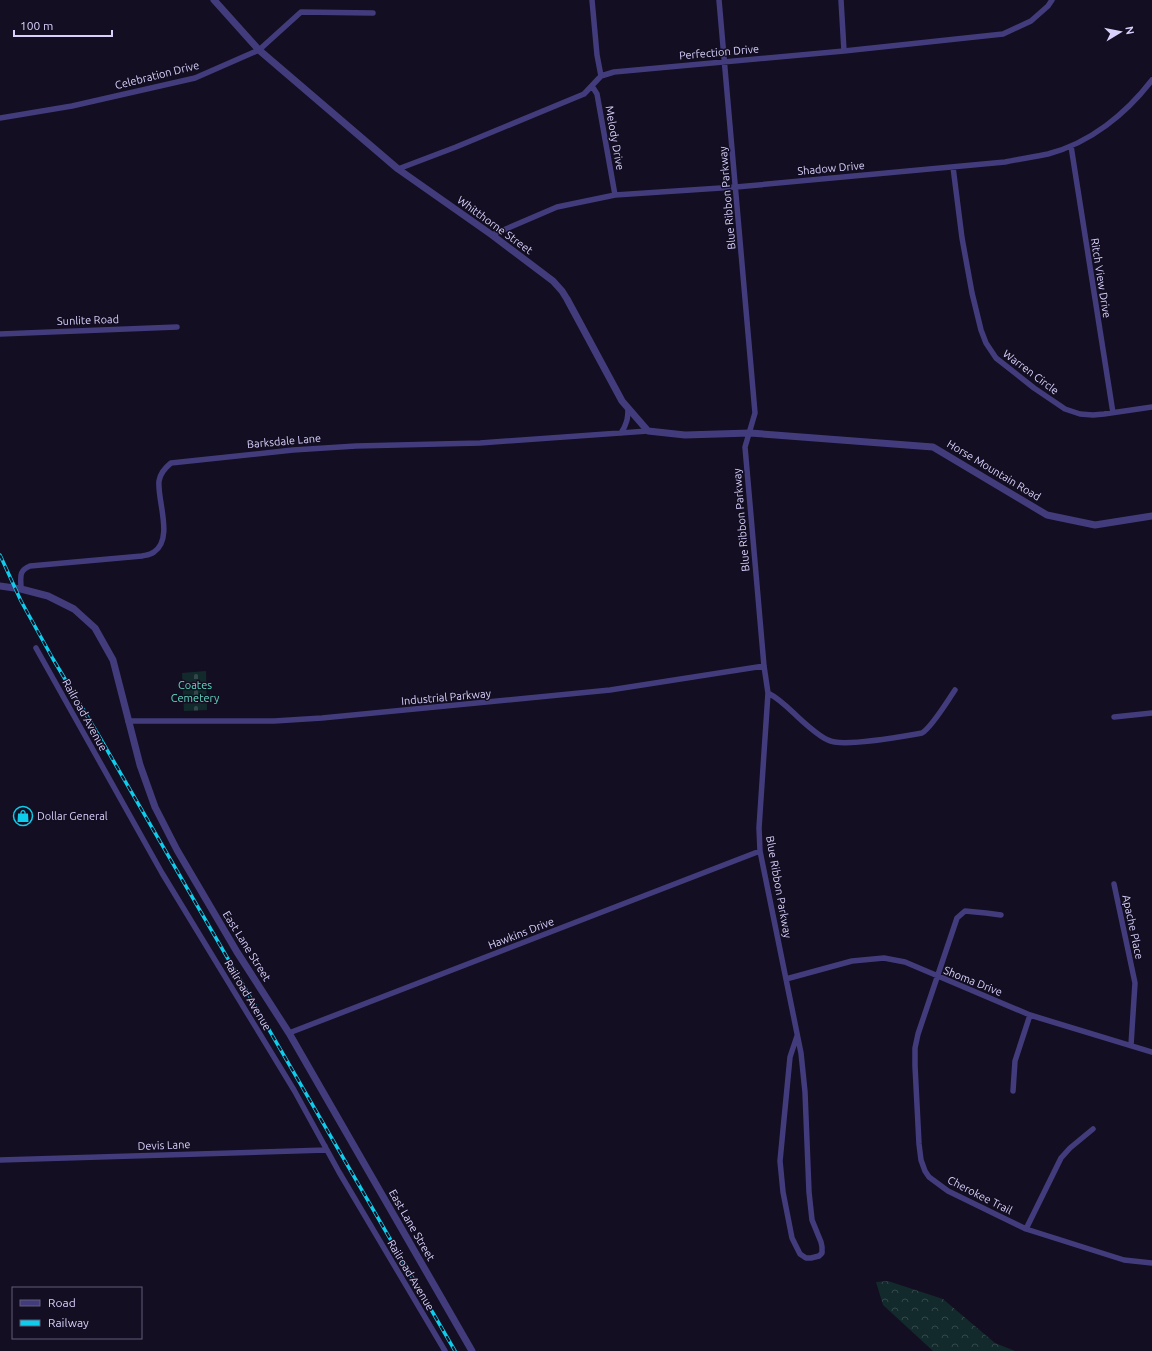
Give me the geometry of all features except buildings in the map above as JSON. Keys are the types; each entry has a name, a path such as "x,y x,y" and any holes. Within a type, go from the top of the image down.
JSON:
{"street":[{"name":"Whitthorne Street","path":"214,0 259,50 398,169 553,281 562,291 622,400 648,431"},
{"path":"398,169 456,147 584,94 601,76 597,55 592,0"},
{"name":"Blue Ribbon Parkway","path":"719,0 755,413 746,447 764,666 768,693 759,828 760,851 798,1036 801,1053 805,1092 809,1192 812,1220 822,1242 822,1253 819,1256 811,1258 806,1258 800,1254 792,1238 783,1192 780,1161 790,1058 798,1036"},
{"path":"841,0 844,51"},
{"name":"Perfection Drive","path":"601,76 614,72 844,51 1003,34 1031,21 1048,6 1052,0"},
{"name":"Celebration Drive","path":"0,118 72,106 195,78 259,50 301,12 373,13"},
{"name":"Shadow Drive","path":"492,236 558,207 615,196 1005,162 1049,154 1088,137 1115,120 1142,93 1152,80"},
{"name":"Melody Drive","path":"592,86 597,94 615,196"},
{"name":"Ritch View Drive","path":"1070,146 1113,413"},
{"name":"Warren Circle","path":"953,167 962,238 972,293 981,330 986,343 996,358 1034,388 1065,409 1080,414 1093,415 1152,407"},
{"name":"Sunlite Road","path":"0,334 177,327"},
{"path":"622,433 628,418 628,408"},
{"path":"648,431 685,435 750,433"},
{"name":"Barksdale Lane","path":"21,589 20,574 24,568 30,566 142,556 152,553 158,549 164,533 159,480 164,469 171,463 332,447 480,443 648,431"},
{"name":"Horse Mountain Road","path":"750,433 933,447 1047,515 1095,525 1152,516"},
{"name":"East Lane Street","path":"0,586 21,589 48,596 74,609 95,628 113,660 140,764 155,807 177,850 237,952 289,1033 472,1351"},
{"name":"Railroad Avenue","path":"36,648 162,873 294,1090 324,1146 445,1351"},
{"name":"Industrial Parkway","path":"128,721 274,721 322,718 610,690 764,666"},
{"path":"768,693 778,698 808,726 828,741 838,743 867,741 922,733 931,724 955,690"},
{"path":"1114,716 1152,714"},
{"name":"Hawkins Drive","path":"289,1033 760,851"},
{"name":"Apache Place","path":"1114,884 1135,983 1132,1045"},
{"name":"Cherokee Trail","path":"1001,915 971,911 962,912 957,918 918,1034 915,1048 915,1066 919,1144 921,1160 925,1170 929,1177 948,1191 1026,1229 1124,1260 1152,1263"},
{"name":"Shoma Drive","path":"786,979 852,961 884,958 905,962 937,977 1030,1015 1152,1052"},
{"path":"1013,1091 1015,1061 1030,1015"},
{"path":"1026,1229 1061,1158 1070,1148 1094,1129"},
{"name":"Devis Lane","path":"0,1160 326,1150 324,1146"}],"green space":[{"name":"Coates Cemetery","path":"206,671 207,710 184,711 182,673"},
{"path":"888,1281 943,1299 995,1343 1015,1351 933,1351 883,1305 876,1282"}],"railway":[{"path":"0,555 21,601 53,659 455,1351"}],"place":[{"name":"Dollar General","path":"23,816"}]}
